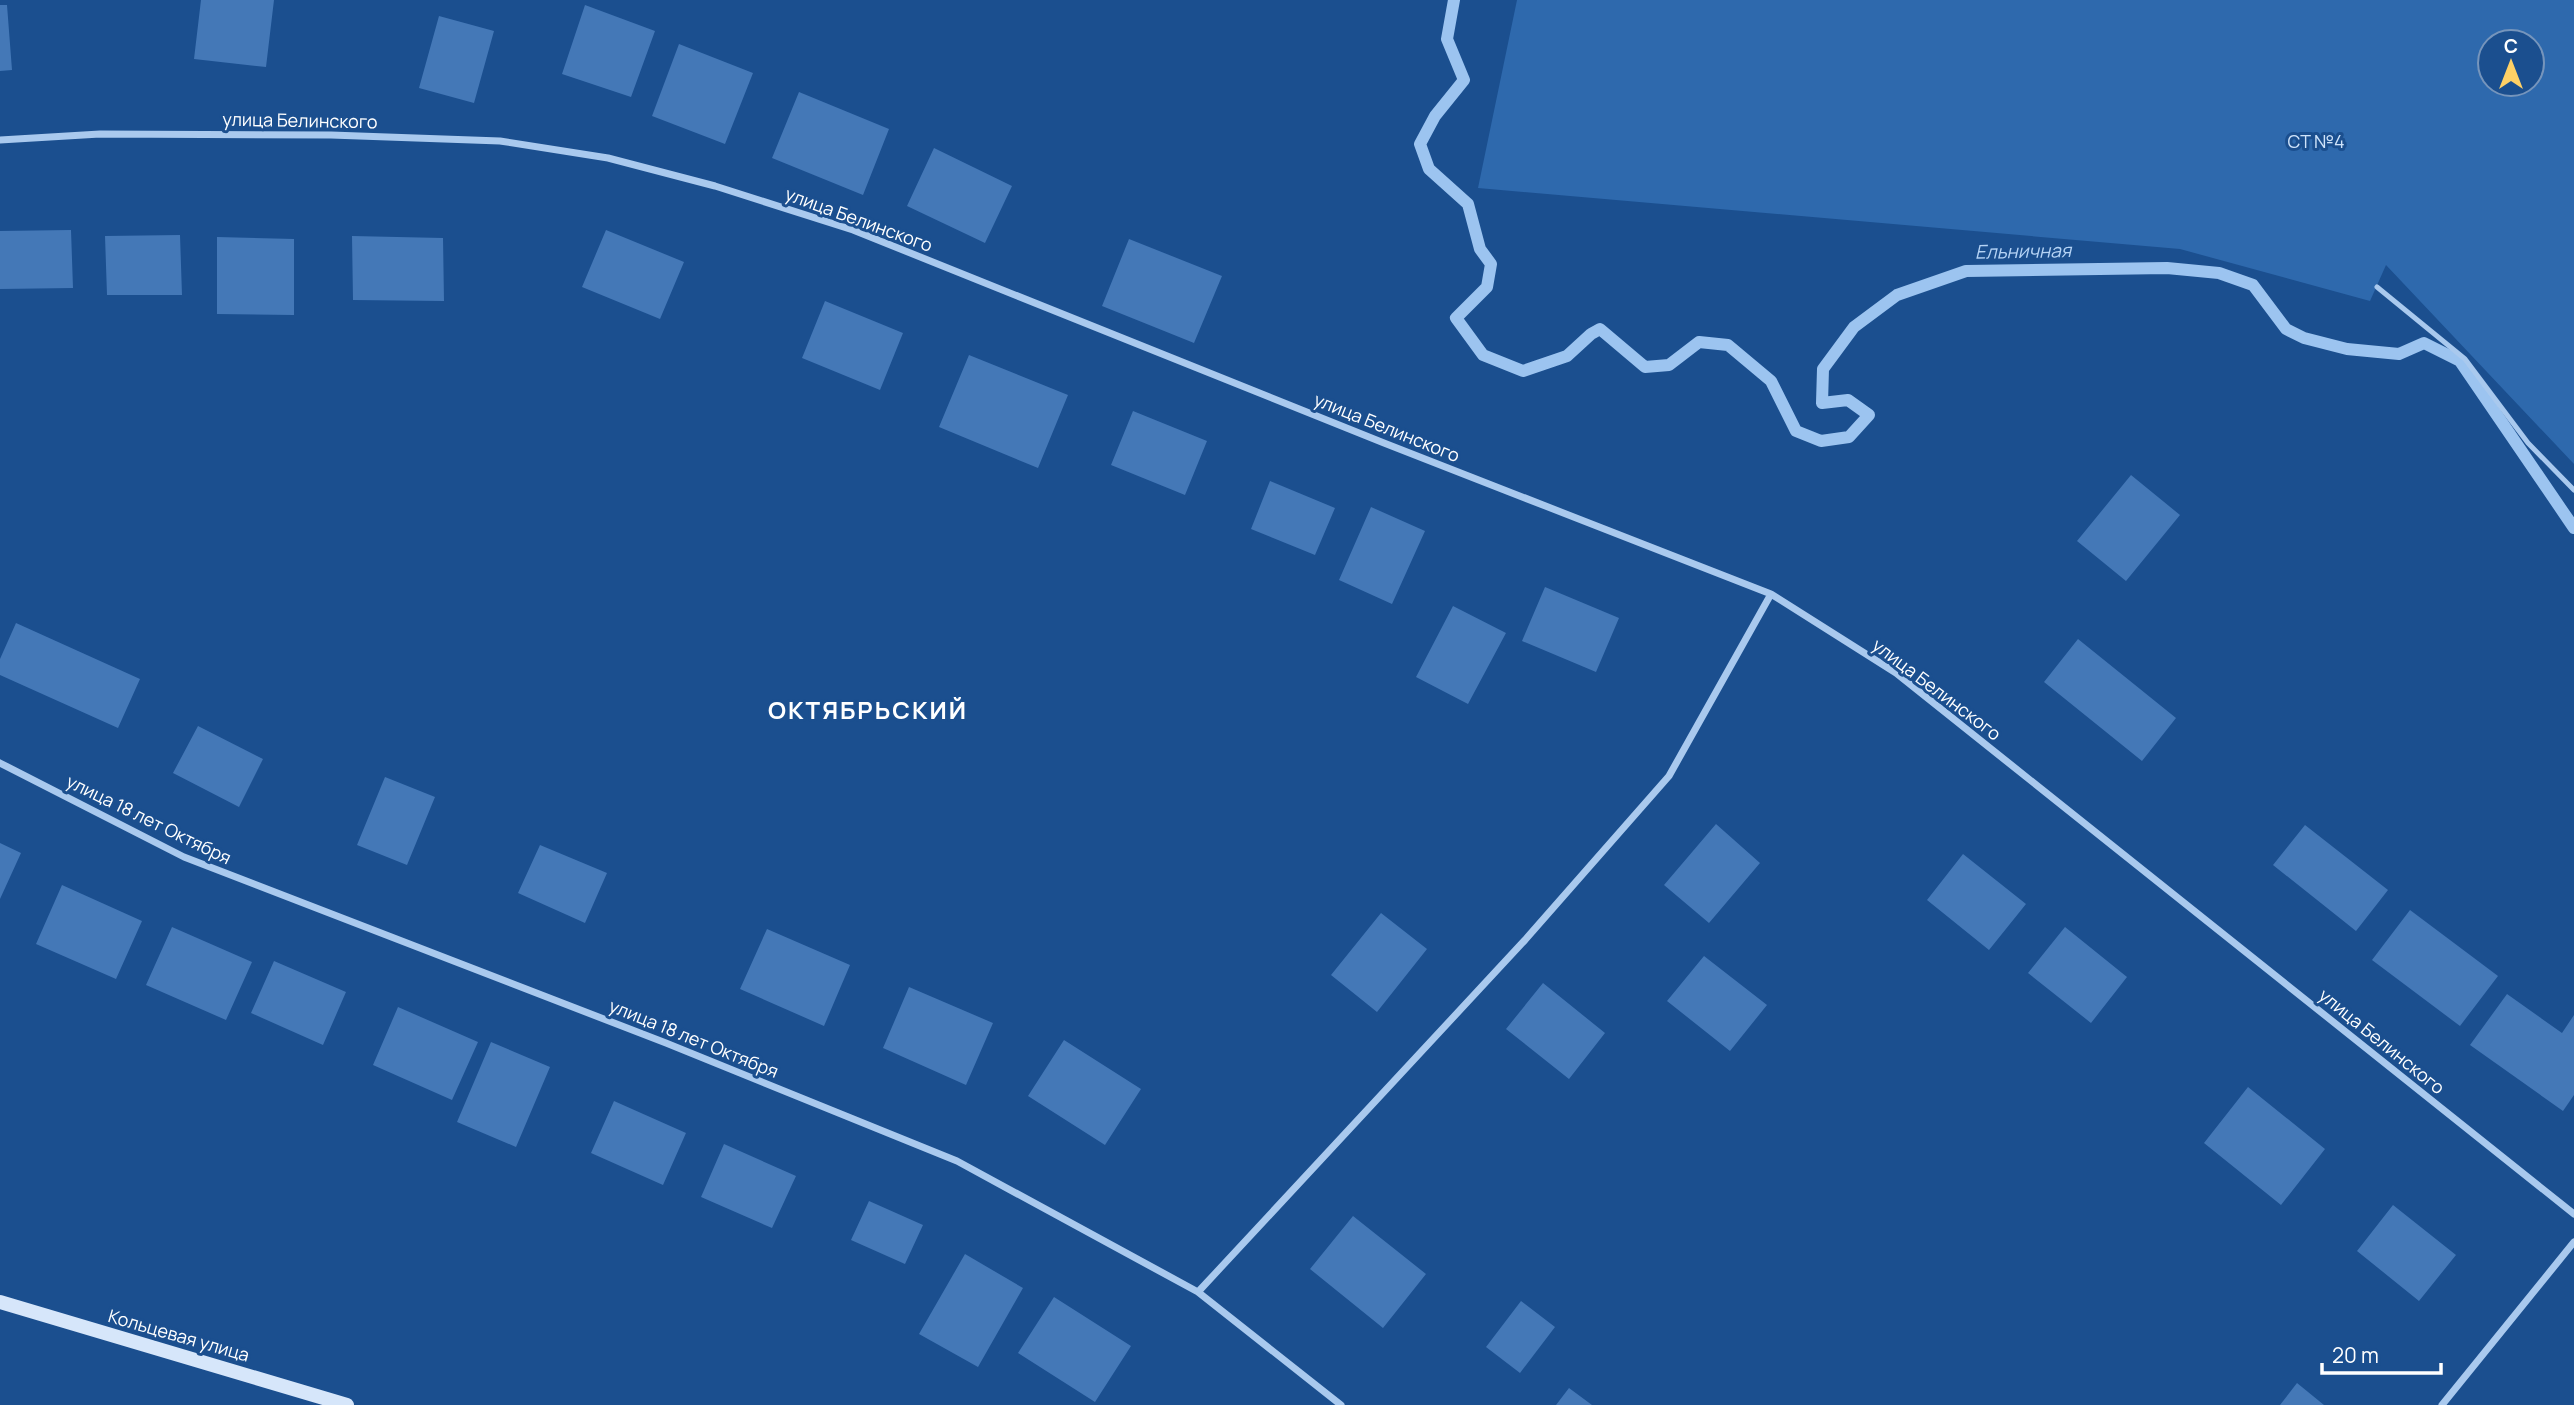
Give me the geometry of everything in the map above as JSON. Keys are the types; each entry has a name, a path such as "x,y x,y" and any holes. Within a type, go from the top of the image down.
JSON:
{"street":[{"name":"улица Белинского","path":"0,139 100,134 344,135 500,141 608,158 715,186 853,229 1397,449 1771,594 1896,673 2574,1214"},
{"path":"1198,1293 1525,940 1669,776 1771,594"},
{"name":"улица 18 лет Октября","path":"0,763 184,857 666,1043 957,1161 1198,1293 1341,1405"},
{"path":"2442,1405 2574,1242"},
{"name":"Кольцевая улица","path":"0,1302 347,1405"}],"lane":[{"path":"2377,287 2465,359 2528,443 2574,490"}],"green space":[{"name":"СТ №4","path":"1517,0 2574,0 2574,464 2386,265 2370,301 2180,249 1478,188"}],"building":[{"path":"201,0 274,0 266,67 194,59"},
{"path":"0,5 7,5 12,70 0,71"},
{"path":"585,5 655,31 631,97 562,74"},
{"path":"439,16 494,31 474,103 419,88"},
{"path":"679,44 753,73 725,144 652,116"},
{"path":"799,92 889,129 863,195 772,158"},
{"path":"934,148 1012,186 985,243 907,206"},
{"path":"71,230 73,288 0,289 0,231"},
{"path":"606,230 684,262 660,319 582,287"},
{"path":"180,235 182,295 107,295 105,236"},
{"path":"352,236 443,238 444,301 353,300"},
{"path":"217,237 294,239 294,315 217,314"},
{"path":"1129,239 1222,276 1194,343 1102,306"},
{"path":"825,301 903,333 880,390 802,358"},
{"path":"969,355 1068,395 1038,468 939,427"},
{"path":"1133,411 1207,441 1185,495 1111,465"},
{"path":"2131,475 2180,515 2126,581 2077,541"},
{"path":"1270,481 1335,508 1315,555 1251,529"},
{"path":"1371,507 1425,531 1392,604 1339,580"},
{"path":"1545,587 1619,618 1596,672 1522,641"},
{"path":"1453,606 1506,633 1468,704 1416,677"},
{"path":"16,623 140,679 118,728 0,675 0,659"},
{"path":"2078,639 2176,718 2142,761 2044,682"},
{"path":"198,726 263,759 239,807 173,773"},
{"path":"385,777 435,797 407,865 357,845"},
{"path":"1716,824 1760,863 1709,923 1664,885"},
{"path":"2305,825 2388,890 2356,931 2273,865"},
{"path":"0,843 21,853 0,899"},
{"path":"540,845 607,873 585,923 518,893"},
{"path":"1963,854 2026,904 1989,950 1927,900"},
{"path":"62,885 142,921 116,979 36,944"},
{"path":"2410,910 2498,976 2460,1026 2372,960"},
{"path":"1381,913 1427,949 1377,1012 1331,975"},
{"path":"172,927 252,962 226,1020 146,985"},
{"path":"2065,927 2127,977 2091,1023 2028,973"},
{"path":"767,929 850,965 824,1026 740,989"},
{"path":"1704,956 1767,1005 1730,1051 1667,1001"},
{"path":"274,961 346,992 323,1045 251,1013"},
{"path":"1543,983 1605,1033 1569,1079 1506,1029"},
{"path":"909,987 993,1023 966,1085 883,1048"},
{"path":"2507,994 2562,1033 2574,1015 2574,1095 2563,1111 2470,1045"},
{"path":"398,1007 478,1042 452,1100 373,1065"},
{"path":"1064,1040 1141,1089 1105,1145 1028,1096"},
{"path":"491,1042 550,1067 516,1147 457,1122"},
{"path":"2248,1087 2325,1149 2281,1205 2204,1143"},
{"path":"614,1101 686,1133 663,1185 591,1153"},
{"path":"724,1144 796,1176 772,1228 701,1197"},
{"path":"869,1201 923,1225 905,1264 851,1240"},
{"path":"2393,1205 2456,1255 2419,1301 2357,1251"},
{"path":"1353,1216 1426,1274 1383,1328 1310,1269"},
{"path":"965,1254 1023,1288 978,1367 919,1334"},
{"path":"1054,1297 1131,1346 1095,1402 1018,1353"},
{"path":"1521,1301 1555,1327 1520,1373 1486,1347"},
{"path":"2297,1383 2324,1405 2280,1405"},
{"path":"1569,1388 1592,1405 1556,1405"}],"waterway":[{"name":"Ельничная","path":"1454,0 1447,39 1464,80 1435,116 1420,144 1429,169 1468,204 1480,249 1491,264 1487,287 1456,318 1483,355 1523,371 1567,356 1600,329 1645,367 1669,365 1699,342 1728,345 1771,381 1796,431 1821,441 1849,437 1869,415 1848,400 1822,403 1823,369 1854,327 1897,295 1966,271 2167,268 2219,273 2253,285 2286,329 2304,338 2347,349 2399,354 2424,343 2460,361 2574,528"}],"district":[{"name":"ОКТЯБРЬСКИЙ","path":"868,709"}]}
